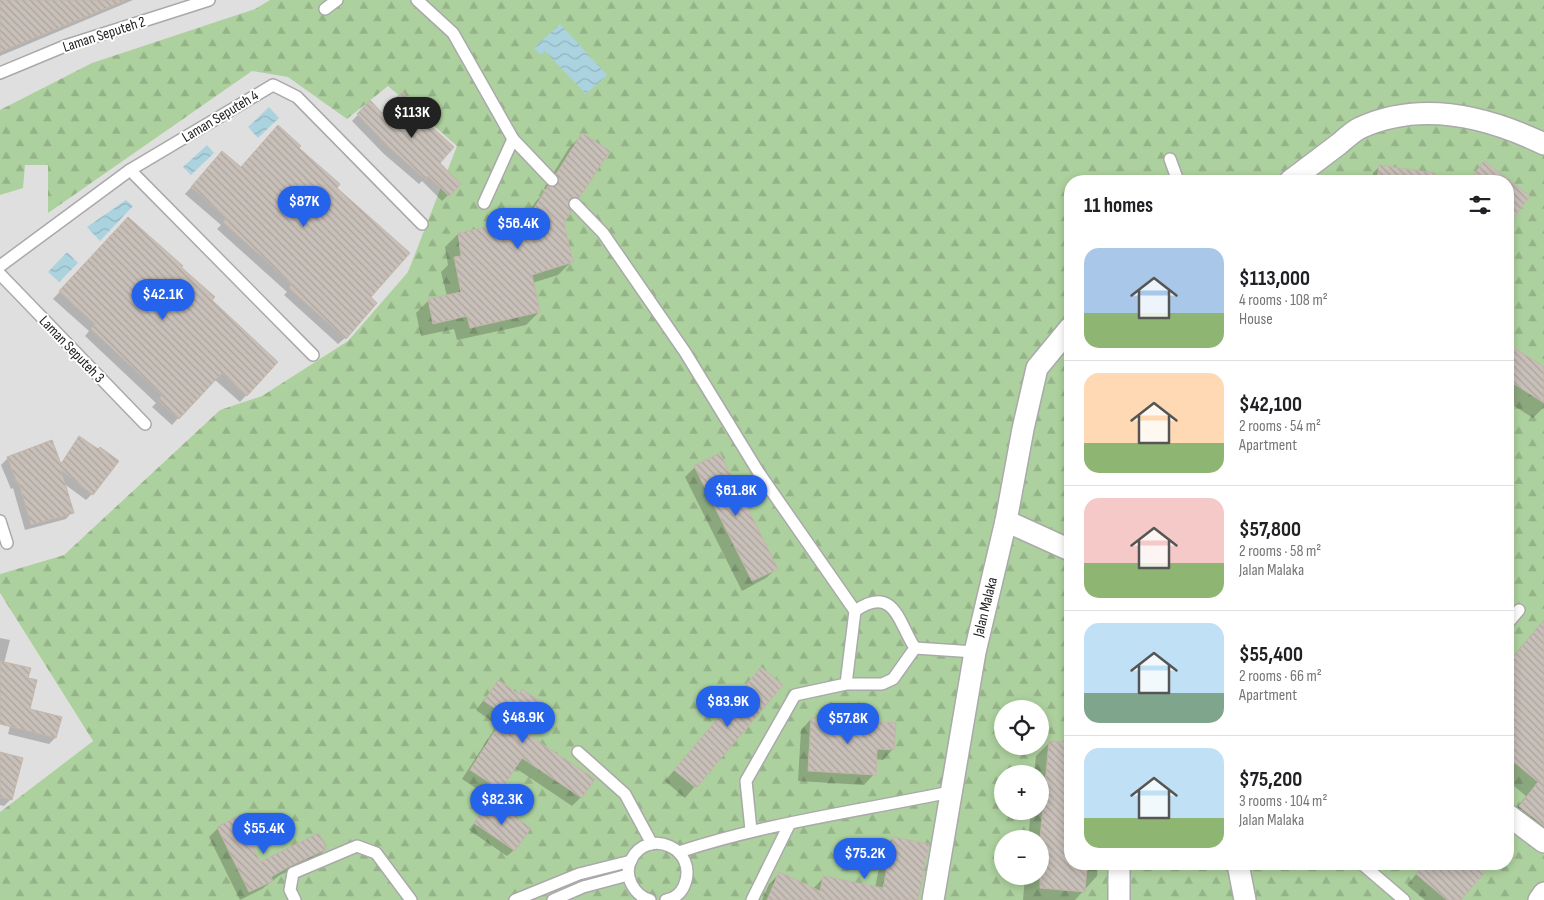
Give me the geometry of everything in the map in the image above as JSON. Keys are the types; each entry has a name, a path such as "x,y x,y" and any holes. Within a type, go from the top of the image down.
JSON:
{"street":[{"path":"1298,175 1359,129 1397,116 1434,112 1476,118 1511,128 1544,144"},
{"name":"Jalan Malaka","path":"933,900 975,652 1006,521 1023,429 1037,368 1064,335"},
{"path":"1006,521 1064,547"},
{"path":"1514,820 1544,842"},
{"path":"1118,900 1119,870"},
{"path":"1239,870 1244,900"},
{"path":"1539,900 1544,893"}],"lane":[{"name":"Laman Seputeh 2","path":"0,73 65,46 209,0"},
{"path":"325,9 337,0"},
{"path":"417,0 453,33 512,139 552,180"},
{"name":"Laman Seputeh 4","path":"0,266 130,170 273,84 297,98 422,224"},
{"path":"484,203 512,139"},
{"path":"1170,159 1176,175"},
{"path":"130,170 313,355"},
{"path":"575,204 603,233 685,352 759,473 856,611 846,684"},
{"name":"Laman Seputeh 3","path":"0,274 145,424"},
{"path":"0,521 6,543"},
{"path":"856,611 868,602 884,603 899,614 909,639 915,648"},
{"path":"1514,616 1519,610"},
{"path":"915,648 975,652"},
{"path":"751,830 746,781 795,695 846,684 882,684 893,678 915,648"},
{"path":"578,752 625,794 652,844"},
{"path":"679,852 751,830 789,825 950,792"},
{"path":"752,900 789,825"},
{"path":"644,899 633,888 628,875 631,861 639,849 652,844 666,844 679,852 686,863 687,878 682,891 666,900"},
{"path":"295,900 290,890 293,873 357,846 376,854 411,900"},
{"path":"515,900 579,874 631,861"},
{"path":"1369,870 1404,900"},
{"path":"553,900 583,887 628,875"}],"shaded area":[{"path":"0,0 303,0 480,147 358,360 252,418 220,410 64,555 0,574"},
{"path":"0,593 93,741 0,812"}],"green space":[{"path":"270,0 1544,0 1544,900 0,900 0,812 93,741 0,593 0,574 64,555 220,410 262,396 348,341 408,272 457,146 388,86 347,119 288,77 252,71 48,213 48,165 25,165 23,188 0,195 0,110 92,63 255,9"}],"water":[{"path":"560,24 607,75 586,94 545,51 541,55 534,48"},
{"path":"269,107 279,118 258,138 248,127"},
{"path":"207,145 214,153 191,175 183,167"},
{"path":"126,200 133,206 100,241 87,227"},
{"path":"67,252 78,263 59,282 48,272"}],"building":[{"path":"0,0 124,0 124,1 0,52"},
{"path":"402,92 424,113 420,116 454,147 440,163 461,184 449,196 428,176 425,179 390,148 357,114 370,100 382,113"},
{"path":"278,125 301,146 299,148 340,184 337,188 410,253 371,297 377,303 346,339 289,288 292,284 223,222 227,218 191,187 222,151 241,167"},
{"path":"582,133 610,151 579,198 573,197 568,201 571,211 564,223 573,262 532,275 540,312 470,328 467,316 433,324 428,299 461,292 454,257 461,256 458,233 528,218 548,186 557,185 559,179 556,174"},
{"path":"1484,161 1502,175 1474,175"},
{"path":"1379,165 1435,173 1435,175 1378,175"},
{"path":"1514,184 1530,196 1514,217"},
{"path":"128,217 183,266 181,267 215,297 212,300 278,362 247,396 222,373 179,419 158,400 162,395 91,329 95,324 59,291"},
{"path":"1514,348 1544,367 1544,403 1514,384"},
{"path":"79,436 98,449 100,447 119,461 93,495 61,470 74,513 31,525 19,483 17,483 7,457 52,440 61,464"},
{"path":"720,453 778,569 752,581 694,466"},
{"path":"1544,620 1544,826 1519,806 1538,782 1514,762 1514,656"},
{"path":"0,661 31,668 28,678 37,680 30,709 62,717 56,738 0,724"},
{"path":"761,667 783,685 696,788 674,770"},
{"path":"498,680 519,694 522,689 549,707 530,736 595,779 582,798 522,758 501,790 470,770 505,715 484,701"},
{"path":"811,718 896,723 894,750 877,749 876,775 808,771"},
{"path":"1049,741 1064,742 1064,870 1087,870 1085,892 1040,888 1040,885 1049,885 1049,830 1041,830 1042,820 1049,820 1049,765 1047,765"},
{"path":"0,752 23,758 12,800 0,797"},
{"path":"490,800 531,828 515,851 474,823"},
{"path":"238,816 260,862 319,833 327,849 290,866 271,877 273,881 249,892 217,827"},
{"path":"893,837 929,844 918,900 767,900 779,872 820,891 823,876 883,888"},
{"path":"1420,870 1483,870 1485,872 1461,900 1447,900 1416,874"}]}
